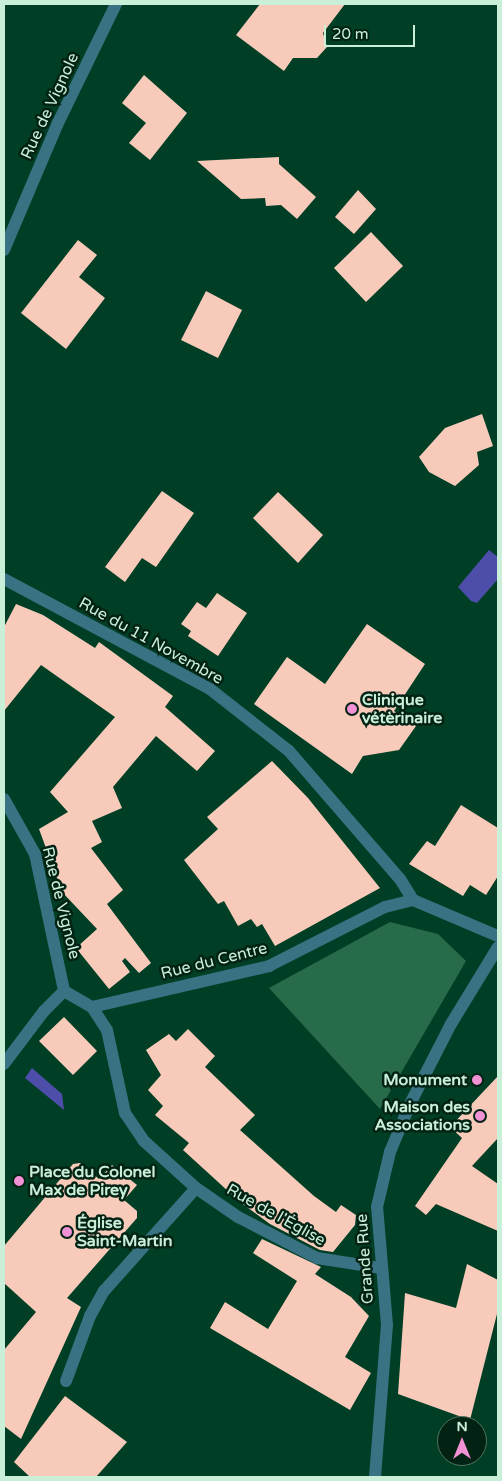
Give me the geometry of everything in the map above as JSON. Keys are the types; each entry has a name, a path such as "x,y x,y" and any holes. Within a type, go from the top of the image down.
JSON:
{"street":[{"name":"Rue de Vignole","path":"4,250 57,125 116,4"},
{"name":"Rue du 11 Novembre","path":"4,579 210,689 290,751 400,879 412,900"},
{"name":"Rue de Vignole","path":"4,799 35,854 64,992"},
{"path":"412,900 498,936"},
{"name":"Rue du Centre","path":"92,1007 269,966 386,907 412,900"},
{"name":"Grande Rue","path":"375,1477 387,1324 377,1207 390,1152 451,1024 498,947"},
{"path":"4,1064 7,1052 64,992 92,1007"},
{"name":"Rue de l'Église","path":"92,1007 107,1030 132,1127 196,1188 238,1216 317,1258 381,1268"},
{"path":"66,1380 90,1316 104,1291 196,1188"}],"green space":[{"path":"390,922 438,934 466,961 380,1109 269,988"}],"shaded area":[{"path":"489,550 498,557 498,579 477,603 471,601 458,587"},
{"path":"32,1068 62,1094 64,1110 25,1078"}],"building":[{"path":"260,4 345,4 323,33 327,47 317,58 293,58 284,71 236,35"},
{"path":"144,75 187,113 150,160 129,143 146,123 122,103"},
{"path":"279,157 279,164 316,197 297,219 281,205 266,206 265,198 241,199 197,161"},
{"path":"358,190 376,209 354,234 335,217"},
{"path":"371,232 403,266 366,302 334,268"},
{"path":"78,240 97,255 79,277 105,298 66,349 21,313"},
{"path":"206,291 242,310 218,358 181,340"},
{"path":"482,414 493,446 477,452 479,465 455,486 429,472 419,457 445,428"},
{"path":"162,491 194,513 156,567 142,558 125,582 105,567"},
{"path":"278,492 323,535 298,563 253,518"},
{"path":"217,593 247,613 218,656 188,636 191,631 181,624 197,602 206,608"},
{"path":"16,604 43,615 95,648 99,642 173,696 165,707 215,751 197,771 156,736 113,787 122,808 92,821 102,842 91,848 123,890 107,904 151,963 139,973 125,958 122,961 130,972 109,989 76,948 97,929 62,892 39,829 68,812 50,792 115,717 41,665 4,711 4,627"},
{"path":"367,624 425,664 394,711 416,726 399,750 363,756 352,774 254,704 287,657 325,684"},
{"path":"272,761 308,798 380,888 275,946 262,924 257,927 251,919 238,926 224,901 218,904 184,860 218,829 207,817"},
{"path":"461,805 498,828 498,876 486,895 470,885 463,896 409,864 427,841 435,846"},
{"path":"64,1017 97,1051 73,1075 39,1041"},
{"path":"188,1029 215,1056 205,1067 255,1115 240,1130 314,1196 336,1212 341,1205 356,1215 355,1225 333,1252 320,1250 270,1224 240,1202 183,1150 189,1143 155,1115 163,1106 148,1090 161,1075 146,1050 169,1034 176,1041"},
{"path":"498,1076 498,1138 472,1166 498,1184 498,1231 436,1204 426,1215 415,1206 462,1138 450,1127"},
{"name":"Église Saint-Martin","path":"80,1163 99,1179 112,1165 137,1185 124,1200 137,1211 137,1218 67,1298 81,1307 21,1439 4,1426 4,1350 36,1312 4,1283 4,1246 73,1164"},
{"path":"262,1239 321,1267 315,1274 351,1297 369,1316 345,1357 371,1373 350,1410 210,1328 225,1302 268,1329 297,1281 253,1253"},
{"path":"467,1264 498,1280 498,1310 471,1416 459,1416 398,1394 405,1293 456,1308"},
{"path":"65,1396 127,1442 96,1477 30,1477 14,1462"}],"place":[{"name":"Clinique vétèrinaire","path":"352,709"},
{"name":"Monument","path":"477,1080"},
{"name":"Maison des Associations","path":"480,1116"},
{"name":"Place du Colonel Max de Pirey","path":"19,1181"},
{"name":"Église Saint-Martin","path":"67,1232"}]}
